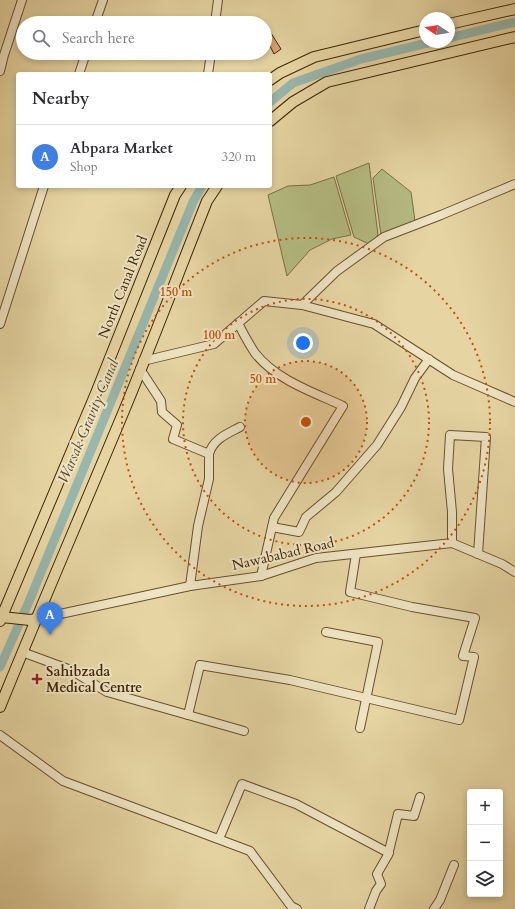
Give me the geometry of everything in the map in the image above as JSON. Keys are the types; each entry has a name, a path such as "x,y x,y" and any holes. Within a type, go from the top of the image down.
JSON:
{"main road":[{"path":"455,23 515,9"},
{"path":"272,79 280,73 314,57 419,31"},
{"path":"272,119 293,102 327,82 515,37"},
{"name":"North Canal Road","path":"1,619 96,393 175,195 180,188"},
{"path":"0,707 33,620 49,587 126,405 207,201 216,188"},
{"path":"1,619 33,620"}],"street":[{"path":"17,16 22,0"},
{"path":"97,16 103,0"},
{"path":"216,16 218,0"},
{"path":"0,71 16,18"},
{"path":"80,72 84,60"},
{"path":"208,72 210,60"},
{"path":"302,305 337,271 384,237 515,184"},
{"path":"0,324 43,188"},
{"path":"209,454 173,439 177,425 162,412 161,401 142,365 214,344 264,301 302,305 374,324 453,375 515,402"},
{"path":"238,323 256,353 270,368 293,383 343,406 274,518 261,576"},
{"path":"272,527 299,532 306,517 336,492 377,445 401,407 415,378 429,359"},
{"path":"190,586 198,526 209,479 209,454 212,446 217,441 240,427"},
{"path":"452,543 452,512 448,469 450,435 486,437 478,554"},
{"name":"Nawababad Road","path":"33,620 190,586 261,576 316,558 452,543 502,564 515,572"},
{"path":"188,715 200,665 290,680 458,720 474,657 463,656 475,618 412,607 350,592 356,554"},
{"path":"326,632 378,642 360,728"},
{"path":"22,652 71,670 107,692 244,731"},
{"path":"0,735 63,781 250,851 291,906 297,909"},
{"path":"219,839 242,784 296,804 389,853"},
{"path":"370,909 376,890 381,884 377,874 389,853 398,814 414,816 420,797"},
{"path":"434,909 440,900 454,865"}],"green space":[{"path":"369,163 378,235 369,244 354,237 336,176"},
{"path":"382,169 411,192 415,221 381,235 373,178"},
{"path":"334,177 351,235 332,239 310,250 287,276 268,195 288,186 310,185"}],"building":[{"path":"272,35 281,49 274,54 272,50"}],"waterway":[{"name":"Warsak Gravity Canal","path":"455,37 515,22"},
{"name":"Warsak Gravity Canal","path":"272,100 293,83 361,59 419,45"},
{"name":"Warsak Gravity Canal","path":"0,667 28,604 193,202 201,188"}],"place":[{"name":"Abpara Market","path":"50,635"},
{"name":"Sahibzada Medical Centre","path":"37,679"}]}
